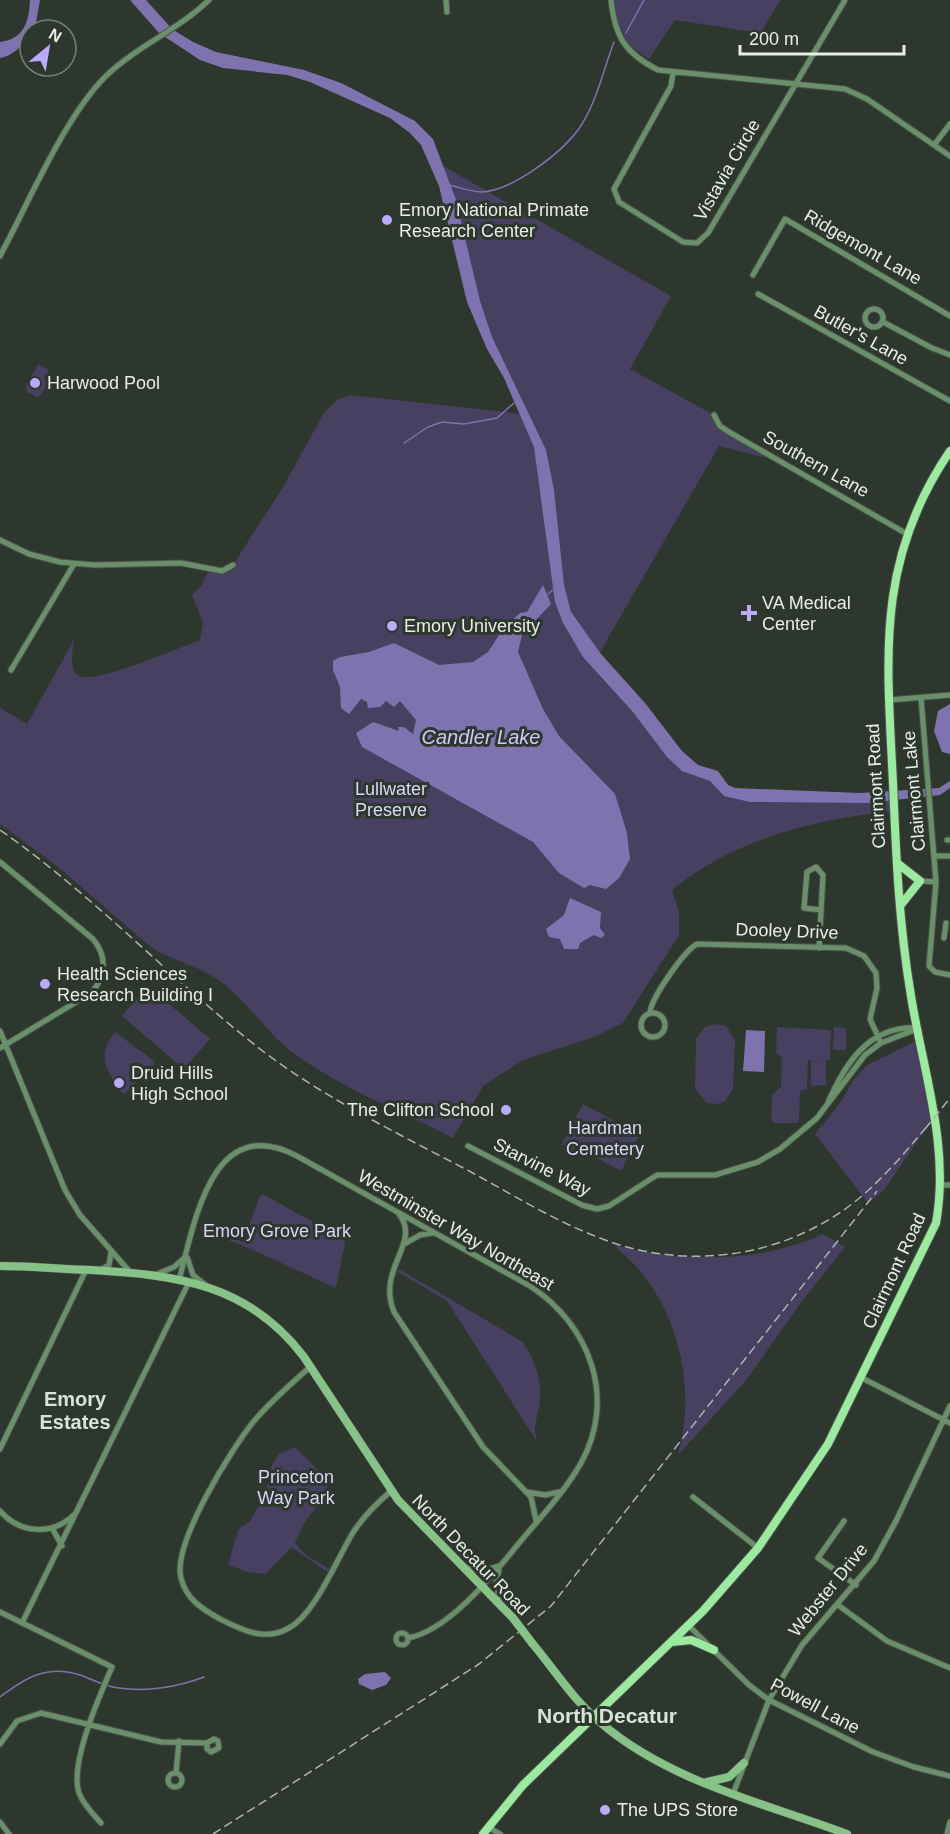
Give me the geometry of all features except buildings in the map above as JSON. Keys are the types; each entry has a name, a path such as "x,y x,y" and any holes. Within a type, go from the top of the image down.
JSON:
{"main road":[{"name":"Clairmont Road","path":"485,1830 523,1785 688,1625 758,1548 814,1468 862,1378 931,1236 947,1185 941,1133 903,952 889,700 889,612 896,571 908,534 927,488 950,451"},
{"path":"897,863 920,880 906,896 899,909"},
{"name":"North Decatur Road","path":"0,1266 130,1272 209,1287 249,1305 273,1322 310,1367 391,1491 420,1526 484,1585 593,1716 660,1763 704,1783 847,1834"},
{"path":"669,1643 691,1640 714,1650"},
{"path":"704,1783 729,1777 744,1763"}],"street":[{"path":"0,256 53,155 83,106 104,78 209,0"},
{"path":"446,0 447,12"},
{"path":"611,0 615,29 628,49 644,62 673,73 845,89 857,93 950,156"},
{"name":"Vistavia Circle","path":"673,73 671,86 614,189 619,202 688,243 700,241 708,233 845,0"},
{"path":"934,145 950,124"},
{"name":"Ridgemont Lane","path":"753,275 785,219 950,316"},
{"name":"Butler's Lane","path":"758,294 950,401"},
{"path":"883,321 932,348 950,355"},
{"name":"Southern Lane","path":"714,415 720,426 729,432 908,534"},
{"path":"0,540 38,556 74,564 181,563 222,571 233,565"},
{"path":"11,670 74,564"},
{"path":"889,700 950,694"},
{"name":"Clairmont Lake","path":"921,698 936,882 929,966 935,972 950,975"},
{"path":"935,856 950,856"},
{"path":"0,862 93,939 102,952 104,963 101,980 91,993 3,1046"},
{"path":"819,948 823,875 816,867 807,872 804,908 821,910"},
{"path":"920,880 936,882"},
{"path":"933,930 944,935 946,923"},
{"name":"Dooley Drive","path":"651,1012 659,1014 665,1022 663,1032 654,1037 646,1035 641,1027 642,1018 651,1012 654,1002 685,953 697,944 852,950 864,956 872,965 878,983 870,1020 881,1043"},
{"name":"Starvine Way","path":"825,1109 853,1056 878,1037 903,1028 918,1028"},
{"name":"Starvine Way","path":"468,1146 586,1207 600,1209 615,1203 657,1175 715,1175 758,1162 793,1139 825,1109 860,1061 881,1043 918,1028"},
{"path":"0,1031 3,1046 61,1183 75,1208 110,1252 130,1272"},
{"name":"Westminster Way Northeast","path":"178,1280 206,1194 222,1162 236,1151 255,1144 270,1144 286,1150 545,1296 567,1317 583,1341 596,1379 596,1421 586,1454 560,1491 484,1585 436,1627 422,1635 408,1638"},
{"path":"396,1211 405,1224 406,1243 390,1277 389,1294 394,1312 483,1447 527,1492 535,1507 535,1523"},
{"path":"406,1243 420,1235 435,1234"},
{"path":"99,1271 109,1265 110,1252"},
{"path":"154,1276 174,1267 187,1252"},
{"path":"187,1252 190,1270 209,1287"},
{"path":"0,1449 86,1270"},
{"path":"22,1623 62,1546 189,1282"},
{"path":"310,1367 256,1419 221,1468 181,1552 180,1577 186,1591 201,1608 243,1630 268,1635 288,1629 307,1612 358,1525 391,1491"},
{"path":"862,1378 950,1423"},
{"name":"Webster Drive","path":"733,1794 769,1700 802,1645 856,1585 888,1537 950,1406"},
{"path":"527,1492 545,1496 560,1491"},
{"path":"693,1497 758,1548"},
{"path":"0,1511 12,1522 25,1528 52,1528 67,1521 78,1510"},
{"path":"844,1521 818,1558 856,1585"},
{"path":"52,1528 62,1546"},
{"path":"463,1567 482,1571 500,1565"},
{"path":"500,1565 496,1583 500,1604"},
{"path":"838,1605 887,1641 950,1668"},
{"path":"0,1612 112,1667 89,1724 77,1781 82,1799 101,1823"},
{"name":"Powell Lane","path":"688,1625 769,1700 873,1752 914,1767 950,1776"},
{"path":"0,1744 17,1721 34,1714 51,1714 161,1742 207,1743"},
{"path":"176,1773 179,1741"},
{"path":"0,1822 9,1834"},
{"path":"946,1834 950,1822"},
{"path":"485,1830 500,1834"}],"green space":[{"path":"614,0 780,0 761,33 675,20 649,59 633,47 623,35 617,20"},
{"name":"Lullwater Preserve","path":"436,162 671,296 630,369 714,415 717,421 779,461 719,446 596,659 662,737 736,794 893,794 894,811 835,820 777,834 722,857 696,872 672,890 679,912 679,935 623,1023 594,1037 523,1060 483,1086 453,1138 350,1088 292,1052 228,987 209,974 152,948 57,866 0,824 0,708 27,724 74,640 73,669 79,676 87,677 118,670 200,640 203,623 192,595 201,586 210,568 218,571 233,565 283,487 324,413 338,399 350,395 524,414 487,335"},
{"path":"38,364 49,370 44,378 47,384 41,395 37,397 27,392 26,386"},
{"path":"148,986 210,1039 184,1069 122,1016"},
{"path":"717,1024 726,1026 735,1040 733,1089 725,1101 718,1104 707,1103 695,1089 696,1039 705,1027"},
{"path":"777,1027 831,1030 830,1060 818,1060 826,1061 826,1085 811,1086 811,1060 808,1060 807,1089 800,1091 799,1121 797,1123 774,1123 771,1119 772,1095 781,1087 782,1058 776,1052"},
{"path":"834,1027 846,1028 846,1050 833,1050"},
{"path":"115,1032 154,1061 154,1065 125,1094 116,1087 105,1061 107,1044"},
{"path":"920,1039 936,1114 884,1190 868,1203 815,1134 840,1103 854,1079 867,1065"},
{"name":"Hardman Cemetery","path":"583,1104 640,1134 621,1171 584,1151 580,1155 576,1152 574,1155 562,1144"},
{"name":"Emory Grove Park","path":"264,1195 344,1239 336,1288 242,1245 200,1230 201,1227 243,1242 260,1196"},
{"path":"823,1234 845,1247 799,1305 748,1378 678,1455 683,1432 685,1384 676,1338 656,1294 643,1274 614,1245 666,1255 719,1257 772,1251"},
{"path":"399,1269 523,1342 535,1365 539,1380 540,1397 535,1428 538,1443 447,1301 398,1272"},
{"name":"Princeton Way Park","path":"294,1447 324,1478 327,1488 326,1496 303,1526 295,1543 306,1555 331,1570 329,1573 291,1547 266,1574 248,1572 228,1565 238,1530 250,1521 266,1493 271,1467 279,1454"}],"water":[{"path":"30,0 40,0 37,18 27,18"},
{"path":"130,0 146,0 172,29 216,52 304,70 341,83 415,121 433,139 456,200 480,301 492,337 546,450 554,490 564,585 571,612 601,654 645,703 682,751 698,765 718,771 728,785 735,788 860,793 939,788 950,781 950,788 940,795 868,803 750,802 724,796 710,781 682,771 667,757 633,712 583,657 563,623 555,602 534,447 467,302 439,186 421,145 410,133 390,118 310,82 287,75 223,68 200,60 159,33"},
{"path":"18,35 18,48 0,58 0,42"},
{"name":"Candler Lake","path":"543,585 551,604 522,635 518,652 543,709 559,736 615,794 627,833 630,859 619,878 606,889 590,885 584,888 559,873 533,842 362,747 356,733 373,722 399,731 398,727 404,727 413,734 416,720 400,701 394,707 386,701 380,707 368,708 367,702 361,699 349,714 341,708 340,687 333,670 333,661 340,657 369,652 394,643 439,665 473,662 488,652 503,629 520,613 527,612"},
{"path":"950,704 950,754 942,752 934,731 938,711"},
{"path":"570,898 601,912 600,928 605,935 601,938 594,935 580,943 578,949 564,949 560,939 549,937 546,929 564,915"},
{"path":"746,1030 765,1031 764,1072 743,1071"},
{"path":"385,1672 391,1678 386,1685 372,1690 359,1684 358,1679 365,1674"}],"waterway":[{"path":"626,33 644,0"},
{"path":"449,185 477,192 494,190 523,177 551,157 574,134 587,115 614,42"},
{"path":"404,443 428,427 442,422 464,424 497,418 514,403"},
{"path":"548,594 553,590"},
{"path":"0,1697 28,1679 57,1671 80,1675 109,1686 130,1689 162,1688 204,1677"}],"railway":[{"path":"0,830 69,883 230,1025 288,1069 365,1116 550,1216 600,1238 633,1249 666,1255 734,1254 799,1235 829,1220 857,1200 886,1173 930,1123"},
{"path":"925,1129 950,1098"},
{"path":"213,1834 479,1664 551,1606 877,1191"}],"place":[{"name":"Emory National Primate Research Center","path":"387,220"},
{"name":"Harwood Pool","path":"35,383"},
{"name":"VA Medical Center","path":"749,613"},
{"name":"Emory University","path":"392,626"},
{"name":"Health Sciences Research Building I","path":"45,984"},
{"name":"Druid Hills High School","path":"119,1083"},
{"name":"The Clifton School","path":"506,1110"},
{"name":"The UPS Store","path":"605,1810"}],"district":[{"name":"Emory Estates","path":"75,1410"},
{"name":"North Decatur","path":"607,1716"}]}
